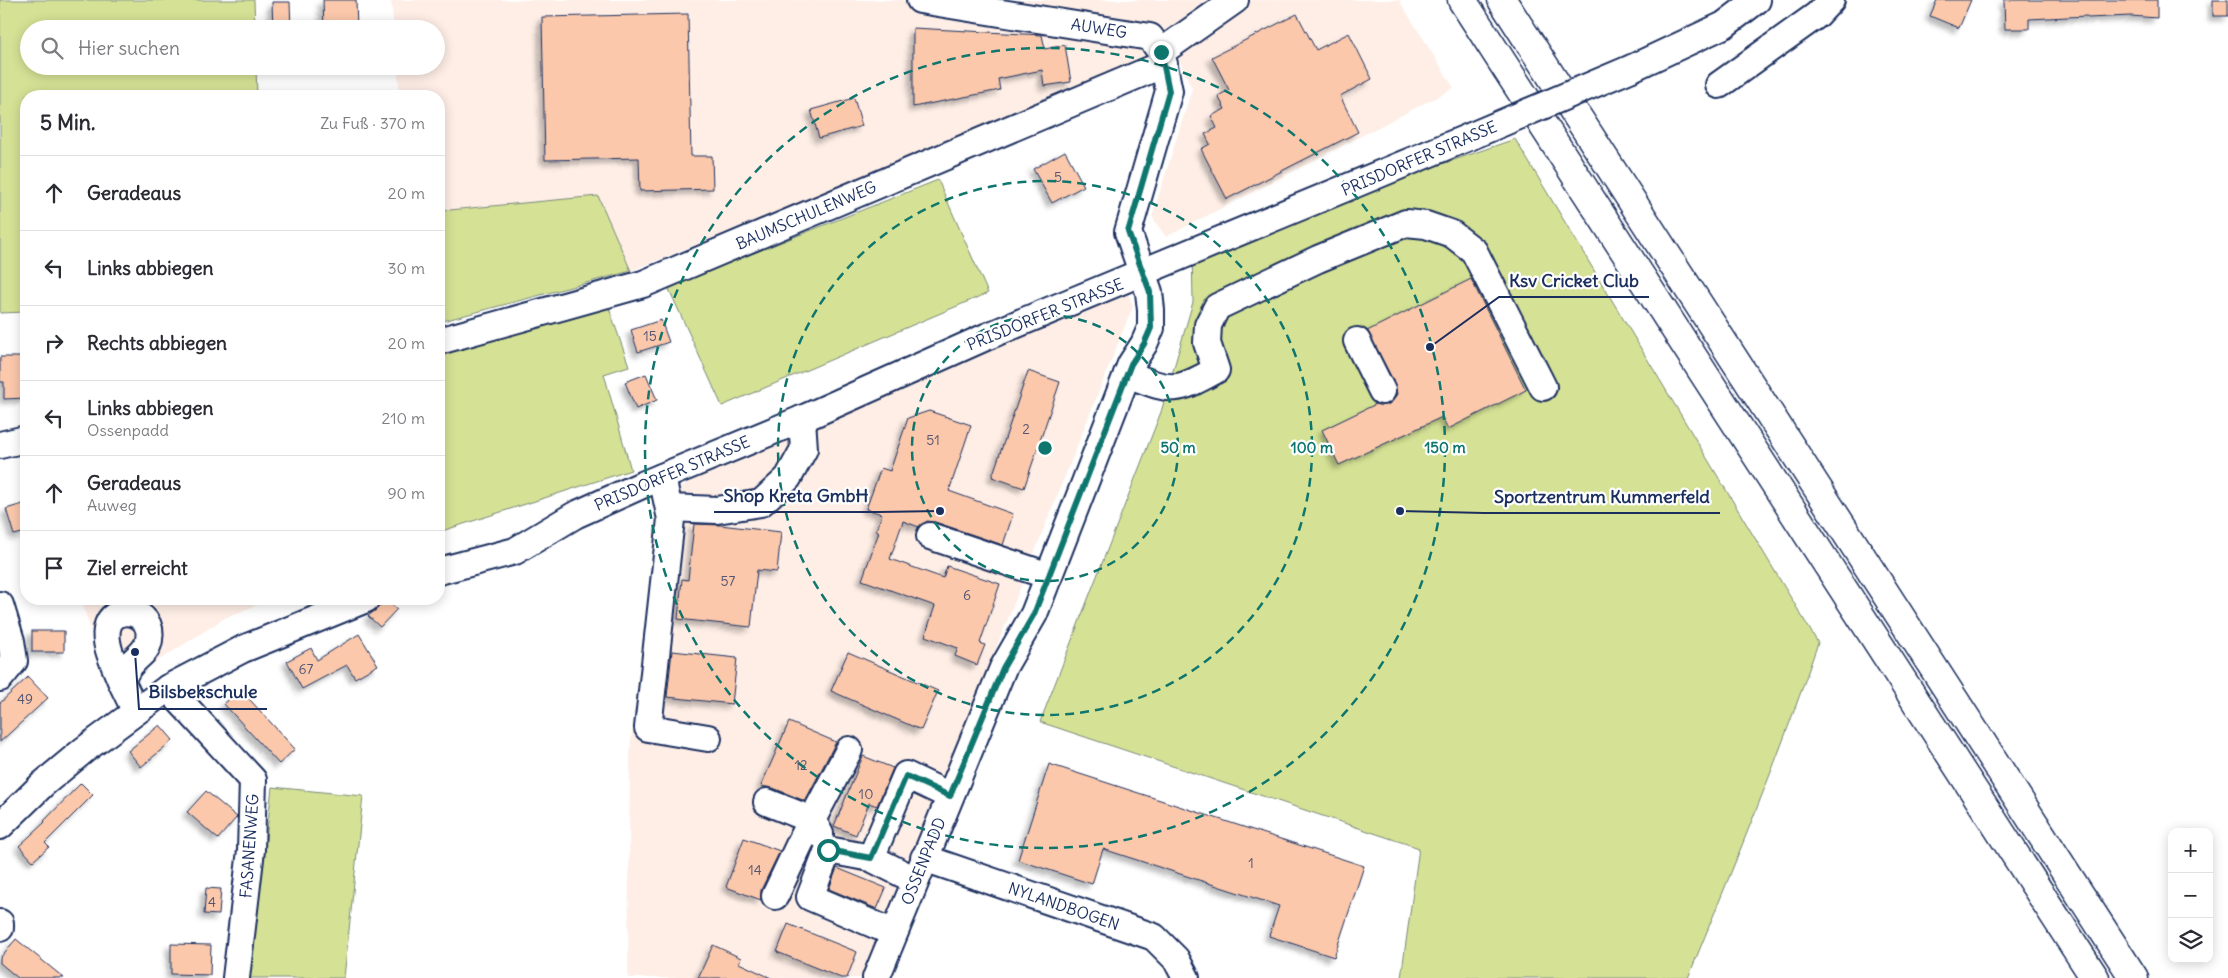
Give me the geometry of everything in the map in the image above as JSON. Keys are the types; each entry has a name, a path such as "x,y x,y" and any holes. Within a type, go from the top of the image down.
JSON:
{"highway":[{"path":"1462,0 2095,978"},
{"path":"1502,0 2134,978"}],"street":[{"name":"AUWEG","path":"920,0 1150,37 1163,58"},
{"name":"BAUMSCHULENWEG","path":"445,339 643,284 1163,58 1235,0"},
{"name":"PRISDORFER STRASSE","path":"445,569 515,551 575,515 802,419 988,336 1142,274 1632,68 1724,25 1757,0"},
{"path":"1719,85 1817,15 1831,0"},
{"path":"1142,274 1128,232 1169,91 1163,58"},
{"path":"1127,374 1168,388 1179,388 1193,383 1216,370 1207,343 1208,325 1217,307 1318,259 1406,223 1426,225 1452,234 1474,251 1543,387"},
{"name":"OSSENPADD","path":"876,978 1003,668 1034,614 1127,374 1151,328 1150,292 1142,274"},
{"path":"1356,341 1382,391"},
{"path":"669,508 716,510 761,502 788,478 804,449 802,419"},
{"path":"0,445 20,440"},
{"path":"662,477 671,519 648,728 708,738"},
{"path":"930,536 1049,576"},
{"path":"0,605 11,641 14,661 0,678"},
{"path":"0,826 43,784 136,710 168,688 243,649 351,605"},
{"path":"123,683 136,710"},
{"name":"FASANENWEG","path":"168,688 253,780 251,850 236,978"},
{"path":"776,896 812,820 849,750"},
{"path":"871,858 906,776 950,796"},
{"path":"767,802 812,820 828,850 810,897 894,933"},
{"name":"NYLANDBOGEN","path":"828,850 920,869 1154,937 1176,959 1186,978"},
{"path":"0,923 0,928"}],"shaded area":[{"path":"391,0 1399,0 1454,88 1166,237 1152,217 1192,89 1175,50 631,271 598,196 445,210 445,90 399,90 398,75 445,75 445,20 393,20"},
{"path":"1122,277 1133,306 864,978 628,978 630,750 658,500 802,419"},
{"path":"83,605 256,605 225,618 119,686 111,696"}],"green space":[{"path":"0,0 254,0 255,20 20,20 20,75 256,75 257,90 20,90 20,312 0,313"},
{"path":"1515,139 1818,643 1772,769 1688,978 1401,978 1419,848 1040,722 1161,412 1193,302 1192,250"},
{"path":"938,180 988,293 722,406 668,287"},
{"path":"598,196 631,271 445,320 445,210"},
{"path":"609,308 629,366 604,374 631,470 445,530 445,352"},
{"path":"272,787 363,796 344,978 250,978"}],"building":[{"path":"323,0 356,0 357,20 324,20"},
{"path":"1937,0 1971,0 1959,28 1930,16"},
{"path":"2004,0 2157,0 2157,18 2131,16 2088,18 2087,16 2029,19 2029,29 2005,29"},
{"path":"2213,0 2228,0 2228,16 2213,16"},
{"path":"272,2 290,2 291,20 273,20"},
{"path":"688,14 691,156 712,156 713,189 640,191 639,158 545,160 542,17"},
{"path":"1297,14 1316,50 1349,33 1372,79 1340,96 1358,132 1227,199 1201,149 1210,144 1205,134 1217,128 1211,116 1225,109 1218,96 1229,90 1212,57"},
{"path":"913,28 1042,35 1045,49 1065,45 1071,82 1044,86 1042,70 998,79 1000,90 913,107"},
{"path":"854,98 862,126 819,138 811,110"},
{"path":"1065,151 1084,186 1052,203 1033,169"},
{"path":"1471,279 1526,390 1448,429 1442,417 1339,465 1322,430 1376,404 1388,405 1397,394 1395,384 1367,331"},
{"path":"661,320 669,342 638,352 631,330"},
{"path":"0,357 20,357 20,398 4,399 4,382 0,382"},
{"path":"1028,371 1060,382 1024,488 992,477"},
{"path":"646,374 657,400 636,409 625,382"},
{"path":"929,411 971,425 949,491 1013,514 1003,545 935,522 927,521 919,527 903,521 890,559 943,578 947,566 1000,584 980,643 985,645 977,665 955,656 958,648 925,636 935,606 862,580 879,532 876,531 882,514 866,509 881,468 890,471 908,418"},
{"path":"20,505 20,534 14,535 6,509"},
{"path":"694,524 781,532 777,572 757,570 751,627 678,619 682,579 688,580"},
{"path":"380,605 392,605 397,609 380,627 368,616"},
{"path":"32,631 64,631 64,652 32,652"},
{"path":"359,634 378,665 355,678 347,665 302,689 287,661 311,648 317,660"},
{"path":"672,651 737,658 732,704 667,697"},
{"path":"848,652 938,691 921,730 831,691"},
{"path":"28,677 48,698 0,742 0,703"},
{"path":"240,689 295,749 279,764 224,704"},
{"path":"789,722 836,742 805,801 773,788 761,786"},
{"path":"160,725 173,740 141,767 128,751"},
{"path":"863,756 893,768 877,806 869,803 856,835 834,826"},
{"path":"1049,764 1364,866 1334,957 1269,936 1279,906 1103,849 1092,884 1018,860"},
{"path":"81,783 93,795 45,843 49,847 33,861 19,846 45,822"},
{"path":"206,791 237,817 218,839 187,812"},
{"path":"744,838 780,851 761,890 761,900 726,887"},
{"path":"837,868 886,888 877,909 829,889"},
{"path":"206,888 221,889 219,915 204,914"},
{"path":"788,924 857,952 847,978 841,978 777,952"},
{"path":"16,939 64,978 18,978 0,963 0,958"},
{"path":"171,944 211,945 210,975 171,974"},
{"path":"713,945 741,958 739,963 771,978 698,978"}],"place":[{"name":"Ksv Cricket Club","path":"1430,347"},
{"name":"Shop Kreta GmbH","path":"940,511"},
{"name":"Sportzentrum Kummerfeld","path":"1400,511"},
{"name":"Bilsbekschule","path":"135,652"}],"route":[{"path":"828,850 871,858 906,776 950,796 1003,668 1034,614 1131,364 1144,344 1151,328 1150,292 1128,232 1169,91 1161,52"}]}
